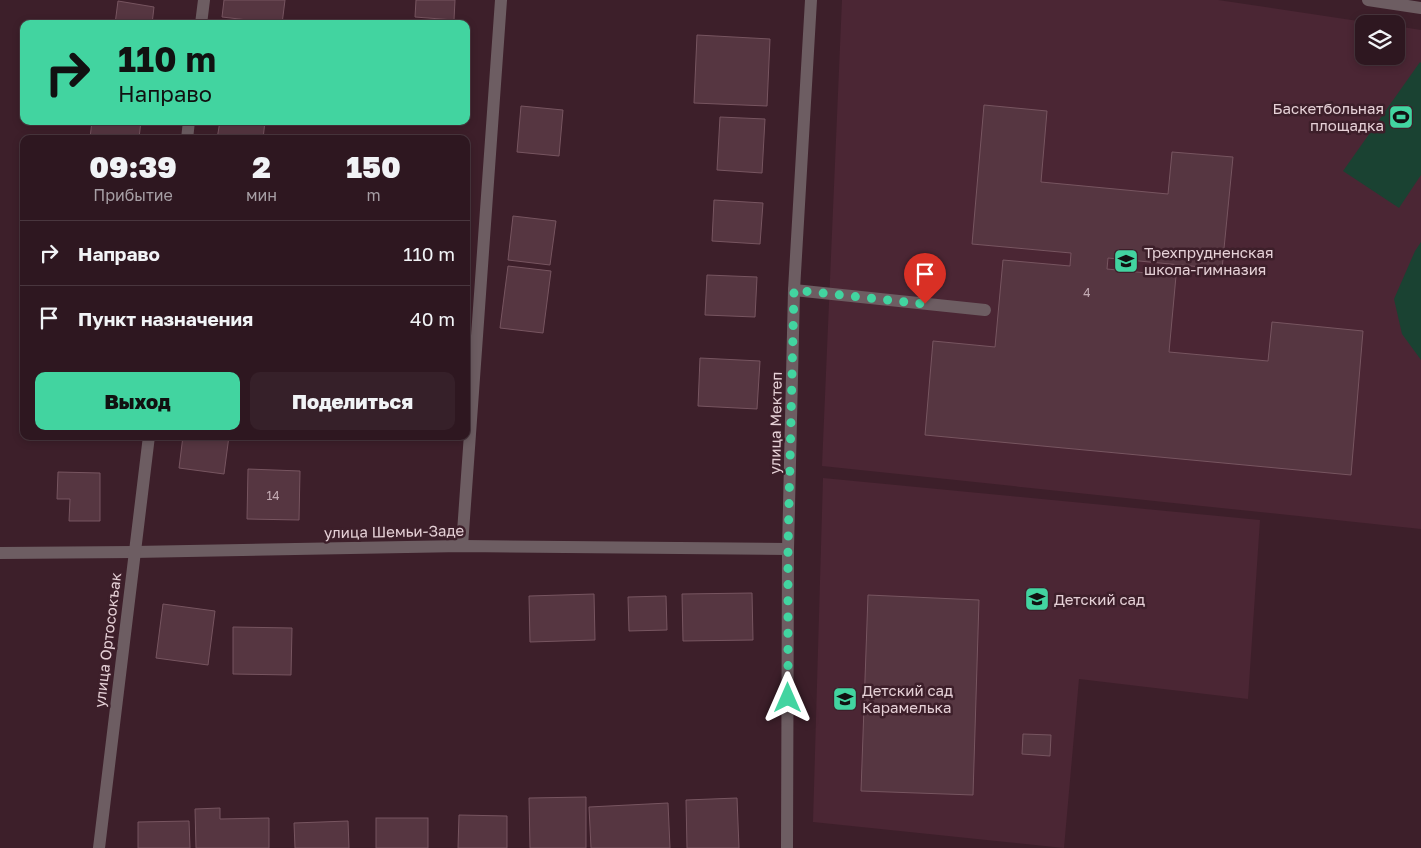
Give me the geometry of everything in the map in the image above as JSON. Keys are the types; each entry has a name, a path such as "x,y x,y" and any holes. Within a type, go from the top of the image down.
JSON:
{"street":[{"path":"202,20 204,0"},
{"path":"470,434 501,0"},
{"name":"улица Мектеп","path":"787,848 788,548 794,290 811,0"},
{"path":"1368,0 1421,8"},
{"path":"794,290 985,310"},
{"name":"улица Ортосокъак","path":"99,848 148,440"},
{"path":"462,546 470,440"},
{"name":"улица Шемьи-Заде","path":"0,553 462,546 788,548"}],"shaded area":[{"name":"Трехпрудненская школа-гимназия","path":"842,0 1218,0 1355,21 1355,65 1405,65 1405,27 1421,30 1421,529 822,466"},
{"name":"Детский сад","path":"823,478 1260,520 1248,699 1079,679 1064,848 813,822"}],"green space":[{"name":"Баскетбольная площадка","path":"1420,62 1421,175 1399,208 1343,171"},
{"path":"1421,242 1421,360 1402,334 1394,299 1415,251"}],"building":[{"path":"224,0 285,0 282,20 248,20 222,17"},
{"path":"416,0 455,0 454,20 415,17"},
{"path":"118,1 154,7 152,20 116,20"},
{"path":"697,35 770,39 767,106 694,103"},
{"name":"Трехпрудненская школа-гимназия","path":"984,105 1047,111 1041,182 1168,194 1172,152 1233,157 1222,269 1108,258 1107,269 1176,276 1169,352 1268,361 1272,322 1363,331 1351,475 925,435 933,341 995,347 1003,260 1070,266 1071,253 972,244"},
{"path":"521,106 563,110 559,156 517,152"},
{"path":"720,117 765,119 762,173 717,170"},
{"path":"92,125 141,125 139,135 90,135"},
{"path":"219,125 265,125 263,135 218,135"},
{"path":"714,200 763,203 760,244 712,241"},
{"path":"513,216 556,221 550,265 508,260"},
{"path":"508,266 551,271 543,333 500,328"},
{"path":"707,275 757,277 755,317 705,315"},
{"path":"700,358 760,361 757,409 698,406"},
{"path":"182,440 228,440 224,474 179,468"},
{"path":"248,469 300,471 299,520 247,519"},
{"path":"58,472 100,473 100,521 69,521 70,499 57,499"},
{"path":"752,593 753,640 683,641 682,594"},
{"path":"594,594 595,640 530,642 529,596"},
{"name":"Детский сад Карамелька","path":"868,595 979,600 973,795 861,791"},
{"path":"666,596 667,630 629,631 628,597"},
{"path":"163,604 215,611 208,665 156,658"},
{"path":"233,627 292,628 291,675 233,674"},
{"path":"1023,734 1051,735 1050,756 1022,754"},
{"path":"586,797 586,848 530,848 529,798"},
{"path":"737,798 739,848 687,848 686,800"},
{"path":"668,803 670,848 591,848 589,807"},
{"path":"220,808 220,819 269,818 269,848 196,848 195,809"},
{"path":"459,815 507,816 507,848 458,848"},
{"path":"376,818 428,818 428,848 376,848"},
{"path":"189,821 190,848 138,848 138,822"},
{"path":"348,821 349,848 295,848 294,823"}],"place":[{"name":"Баскетбольная площадка","path":"1401,117"},
{"name":"Трехпрудненская школа-гимназия","path":"1126,261"},
{"name":"Детский сад","path":"1037,599"},
{"name":"Детский сад Карамелька","path":"845,699"}],"route":[{"path":"788,698 788,548 794,290 925,304"}]}
